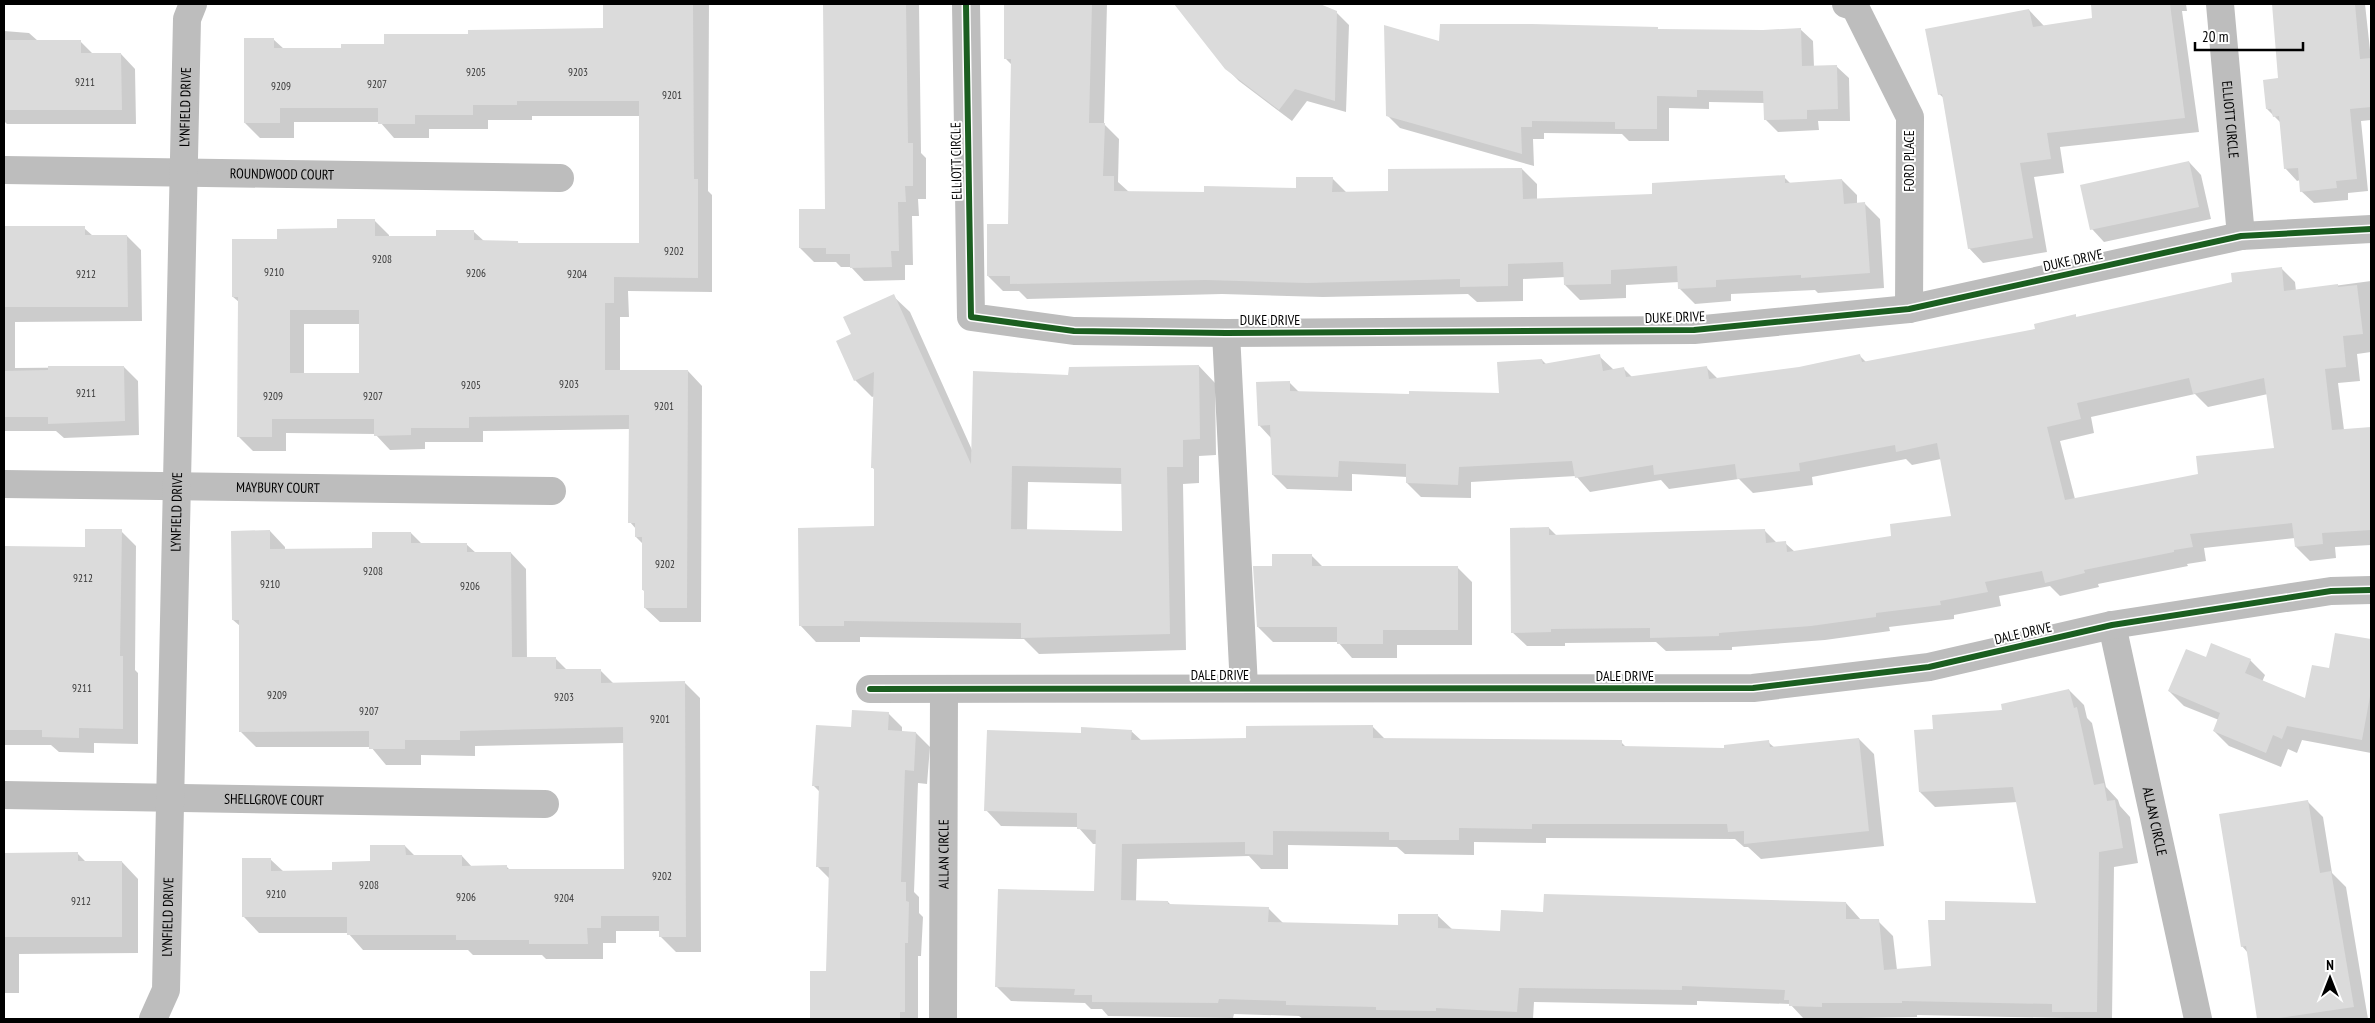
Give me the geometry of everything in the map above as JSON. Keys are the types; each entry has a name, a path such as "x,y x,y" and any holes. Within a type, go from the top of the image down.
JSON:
{"street":[{"name":"LYNFIELD DRIVE","path":"152,1019 166,990 187,19 193,4"},
{"name":"ELLIOTT CIRCLE","path":"966,4 971,317"},
{"name":"FORD PLACE","path":"1846,4 1856,7 1910,117 1908,309"},
{"name":"ELLIOTT CIRCLE","path":"2220,4 2241,236"},
{"name":"ROUNDWOOD COURT","path":"4,170 560,178"},
{"name":"DUKE DRIVE","path":"971,317 1074,332 1694,330 1908,309 2241,236 2371,229"},
{"name":"DALE DRIVE","path":"1226,333 1244,687"},
{"name":"MAYBURY COURT","path":"4,484 552,490"},
{"name":"DALE DRIVE","path":"870,689 1244,687 1753,688 1929,667 2112,625 2331,591 2371,590"},
{"name":"ALLAN CIRCLE","path":"2112,625 2198,1019"},
{"name":"ALLAN CIRCLE","path":"943,1019 944,690"},
{"name":"SHELLGROVE COURT","path":"4,796 545,804"}],"building":[{"path":"603,4 693,4 694,179 698,179 698,278 614,277 614,303 605,303 605,370 688,370 687,608 644,608 642,537 635,537 635,523 628,523 629,415 469,417 469,428 411,428 411,435 374,436 374,419 272,419 272,437 237,437 238,297 232,297 232,239 277,239 277,229 337,228 337,219 375,219 375,236 436,236 436,230 474,230 474,240 518,241 518,243 639,243 639,101 517,101 517,105 473,105 473,115 415,115 415,124 378,124 378,108 280,108 280,123 244,123 244,38 274,38 274,48 341,48 341,44 384,44 384,34 468,34 468,30 603,28","holes":["290,310 359,310 359,373 290,373"]},
{"path":"823,4 906,4 908,143 913,143 913,186 905,186 906,202 898,202 899,251 891,251 892,267 850,268 850,254 826,254 826,248 799,248 799,209 825,209"},
{"path":"1004,4 1092,4 1089,123 1105,123 1103,176 1114,176 1114,191 1204,192 1204,186 1296,188 1296,177 1333,177 1332,192 1388,191 1388,169 1522,168 1523,199 1652,194 1652,183 1785,175 1785,183 1842,179 1844,204 1865,202 1870,273 1801,278 1801,275 1716,280 1716,287 1678,289 1677,266 1611,270 1611,284 1564,285 1563,262 1508,264 1508,286 1460,287 1460,279 1307,283 1206,280 1010,284 1010,276 987,276 987,224 1008,224 1011,59 1004,59"},
{"path":"1174,4 1320,4 1337,11 1335,101 1295,89 1279,110 1225,69"},
{"path":"2091,4 2170,4 2185,118 2047,133 2051,159 2020,163 2033,238 1968,249 1942,94 1938,95 1925,29 2029,9 2033,27 2092,18"},
{"path":"2272,4 2355,4 2360,59 2371,58 2371,107 2350,109 2357,179 2336,181 2337,188 2300,192 2298,168 2284,169 2279,116 2273,117 2271,109 2266,109 2263,80 2278,78"},
{"path":"1440,24 1532,24 1658,27 1658,29 1763,30 1801,28 1802,66 1837,65 1838,109 1807,110 1807,119 1764,120 1763,91 1697,90 1697,97 1657,96 1657,129 1615,129 1615,122 1532,121 1532,127 1521,127 1522,154 1386,116 1384,25 1439,41"},
{"path":"4,40 81,40 81,53 121,53 122,110 4,110"},
{"path":"2189,161 2199,207 2090,230 2080,185"},
{"path":"4,226 85,226 85,235 127,235 128,307 4,307"},
{"path":"2282,267 2284,291 2338,284 2338,287 2357,285 2363,334 2343,336 2346,367 2325,369 2332,430 2371,427 2371,530 2322,533 2323,544 2295,547 2292,523 2190,534 2193,547 2174,550 2174,552 2084,570 2085,573 2045,583 2042,571 1985,582 1988,592 1940,601 1941,605 1876,613 1876,617 1811,626 1719,633 1719,636 1650,638 1650,628 1551,629 1551,632 1511,633 1510,528 1549,527 1549,535 1765,529 1766,543 1786,541 1787,552 1891,536 1890,524 1951,516 1937,443 1896,452 1895,445 1799,463 1800,471 1737,479 1735,464 1654,475 1653,465 1575,478 1572,461 1459,467 1458,485 1406,483 1406,464 1339,461 1338,477 1272,475 1270,425 1258,426 1256,382 1290,381 1290,391 1409,394 1409,391 1499,393 1497,362 1542,359 1543,364 1600,354 1603,371 1624,367 1626,377 1707,366 1709,379 1799,367 1860,354 1862,362 2035,329 2034,324 2076,314 2076,317 2232,282 2231,273","holes":["2189,378 2193,394 2264,378 2274,448 2196,456 2198,474 2065,500 2047,427 2081,419 2077,403"]},
{"path":"894,294 971,464 973,371 1068,375 1069,367 1199,365 1200,439 1183,440 1183,467 1167,467 1170,634 1021,638 1021,623 844,621 844,626 799,626 798,528 874,526 874,468 871,468 874,372 854,381 836,341 851,334 843,317","holes":["1012,466 1121,468 1122,531 1011,529"]},
{"path":"48,366 124,366 125,421 48,424 48,417 4,417 4,371 48,370"},
{"path":"85,529 122,529 120,656 123,656 123,729 79,728 79,738 42,737 42,730 4,730 4,546 85,547"},
{"path":"270,530 270,549 372,548 372,532 411,532 411,543 467,543 467,552 511,552 512,657 556,657 556,669 601,669 601,683 685,681 686,937 659,937 659,916 601,916 601,928 587,928 588,944 529,944 529,940 456,940 456,935 347,935 347,917 242,917 242,858 271,858 271,871 332,870 332,862 370,861 370,845 405,845 406,855 462,855 462,866 507,865 507,869 624,869 623,727 460,731 460,740 405,740 405,749 369,749 369,731 239,732 239,620 232,620 231,531"},
{"path":"1272,554 1312,554 1312,566 1458,566 1458,630 1383,630 1383,644 1337,644 1337,627 1257,627 1253,566 1272,566"},
{"path":"2335,633 2371,639 2371,691 2362,740 2287,726 2282,739 2273,735 2266,753 2213,731 2220,713 2168,691 2186,649 2206,657 2211,643 2251,659 2245,673 2305,698 2312,665 2329,668"},
{"path":"2069,689 2074,708 2077,707 2094,785 2104,783 2107,801 2115,800 2123,848 2099,852 2097,1012 2052,1012 2052,1004 1902,1001 1902,1003 1822,1003 1822,1007 1789,1006 1789,1000 1784,1000 1785,990 1682,986 1682,990 1519,988 1517,1012 1436,1008 1436,1011 1376,1010 1376,1007 1286,1005 1286,1001 1219,999 1218,1003 1092,1002 1092,995 1074,995 1075,989 995,987 998,889 1094,891 1096,830 1077,829 1077,813 984,811 987,730 1081,733 1081,727 1132,730 1131,740 1246,738 1246,726 1373,725 1373,738 1622,740 1622,746 1724,748 1724,745 1769,740 1770,747 1859,738 1869,831 1744,844 1744,831 1728,832 1727,824 1532,824 1532,829 1459,828 1459,840 1389,840 1389,832 1273,831 1273,855 1245,854 1245,842 1122,844 1121,900 1168,901 1168,904 1269,907 1268,922 1398,925 1398,914 1438,914 1438,928 1500,931 1501,910 1543,912 1544,894 1846,902 1846,919 1879,919 1884,970 1931,966 1928,920 1945,920 1945,901 2036,903 2013,787 1919,792 1914,730 1933,729 1932,715 2002,710 2001,704"},
{"path":"852,710 889,712 888,730 916,732 914,771 905,770 901,882 906,882 906,901 909,902 908,943 905,943 905,1012 900,1012 900,1019 810,1019 810,971 826,971 829,867 816,867 819,786 812,786 816,725 851,727"},
{"path":"2308,800 2320,873 2331,871 2354,1007 2272,1019 2257,1019 2246,946 2241,947 2219,814"},
{"path":"78,852 78,861 122,861 122,937 4,937 4,853"}],"cycle path":[{"path":"966,4 971,317 1074,331 1226,333 1694,330 1909,309 2241,236 2371,229"},
{"path":"870,689 1753,688 1929,667 2112,625 2331,591 2371,590"}]}
